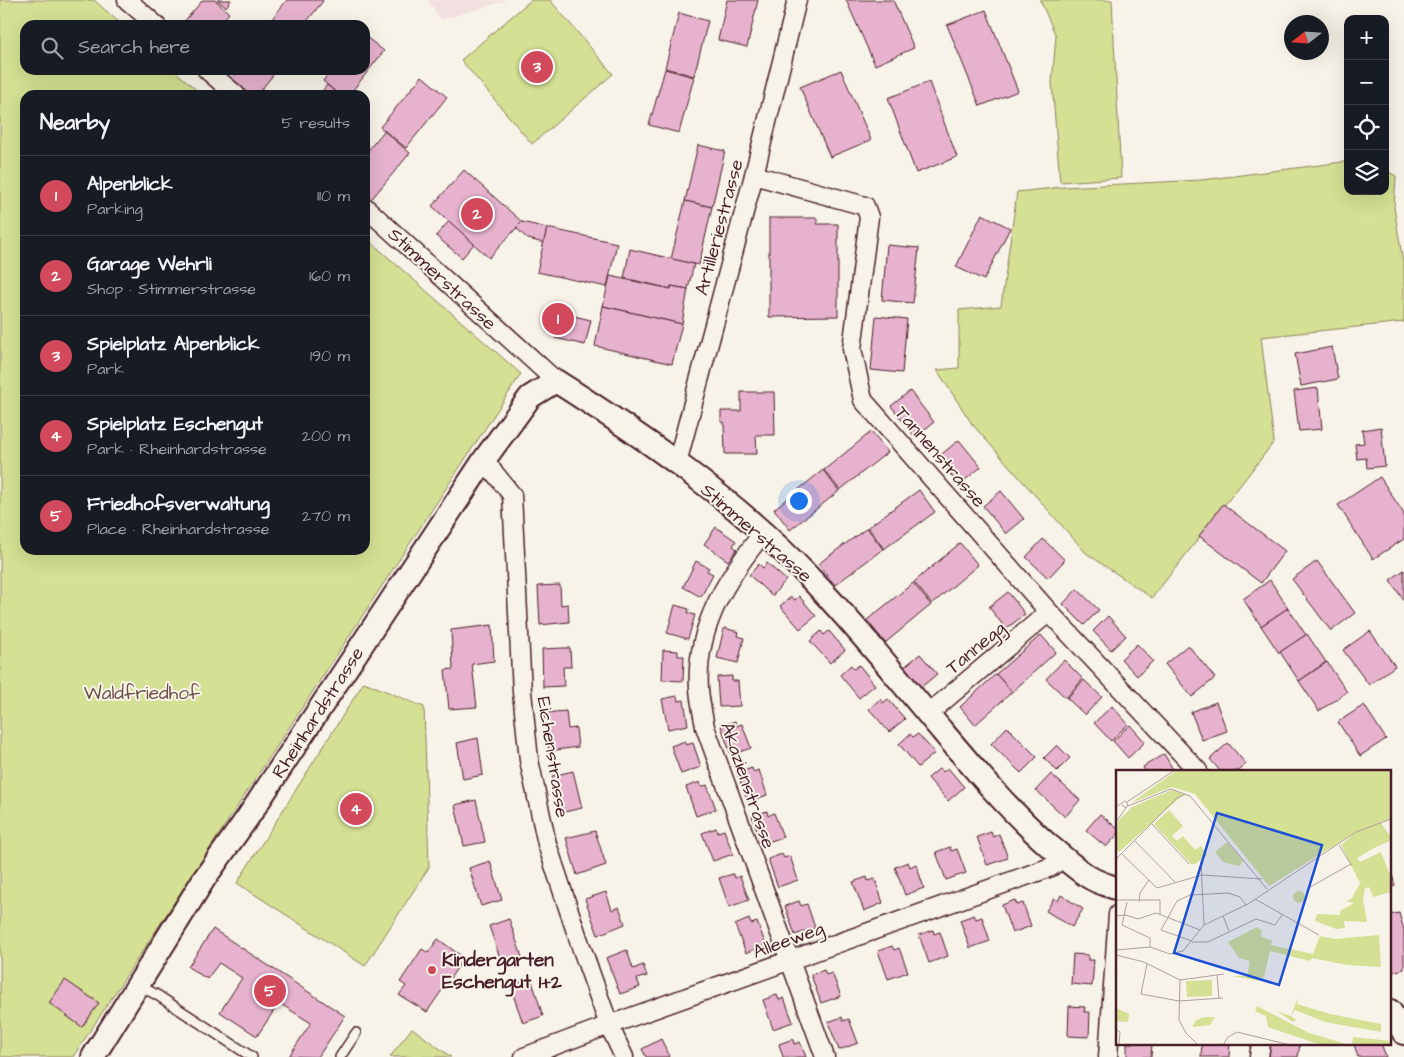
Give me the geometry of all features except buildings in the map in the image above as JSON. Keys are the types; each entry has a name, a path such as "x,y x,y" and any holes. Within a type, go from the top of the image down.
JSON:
{"street":[{"path":"127,0 150,20"},
{"name":"Artilleriestrasse","path":"677,463 754,175 797,0"},
{"path":"213,75 230,90"},
{"name":"Tannenstrasse","path":"754,175 865,206 869,217 852,349 863,400 1050,612 1197,770"},
{"name":"Stimmerstrasse","path":"370,212 556,381 677,463 763,533 806,574 847,618 984,781 1031,829 1063,858 1089,878 1116,887"},
{"name":"Rheinhardstrasse","path":"93,1057 204,879 248,817 484,460 530,397 556,381"},
{"name":"Eichenstrasse","path":"484,460 512,495 522,692 529,760 547,844 578,941 609,1025 624,1057"},
{"name":"Akazienstrasse","path":"763,533 738,564 711,612 700,650 699,689 705,727 825,1057"},
{"name":"Tannegg","path":"928,714 1050,612"},
{"name":"Alleeweg","path":"524,1057 1051,867 1063,858"},
{"path":"1108,1057 1116,943"},
{"path":"1392,1014 1404,1033"},
{"path":"1259,1057 1260,1044"}],"lane":[{"path":"138,985 252,1057"},
{"path":"340,1057 356,1033"}],"shaded area":[{"path":"428,0 508,0 441,20"}],"green space":[{"name":"Waldfriedhof","path":"0,0 94,0 116,20 20,20 20,75 180,75 196,90 20,90 20,555 370,555 370,241 521,374 73,1057 0,1057"},
{"path":"531,0 550,0 613,74 532,144 461,60"},
{"path":"1040,0 1112,0 1121,178 1060,182 1052,83 1056,36"},
{"path":"1344,162 1344,195 1389,195 1389,172 1396,176 1394,207 1404,269 1404,322 1261,337 1274,442 1152,598 1086,553 972,424 937,370 959,368 959,310 1001,306 1017,192 1063,187 1202,180"},
{"path":"364,682 424,707 429,867 365,966 237,883"},
{"path":"412,1028 451,1057 390,1057"}],"place":[{"name":"Spielplatz Alpenblick","path":"537,67"},
{"name":"Garage Wehrli","path":"477,214"},
{"name":"Alpenblick","path":"558,319"},
{"name":"Spielplatz Eschengut","path":"356,809"},
{"name":"Kindergarten Eschengut 1+2","path":"432,970"},
{"name":"Friedhofsverwaltung","path":"270,991"}]}
